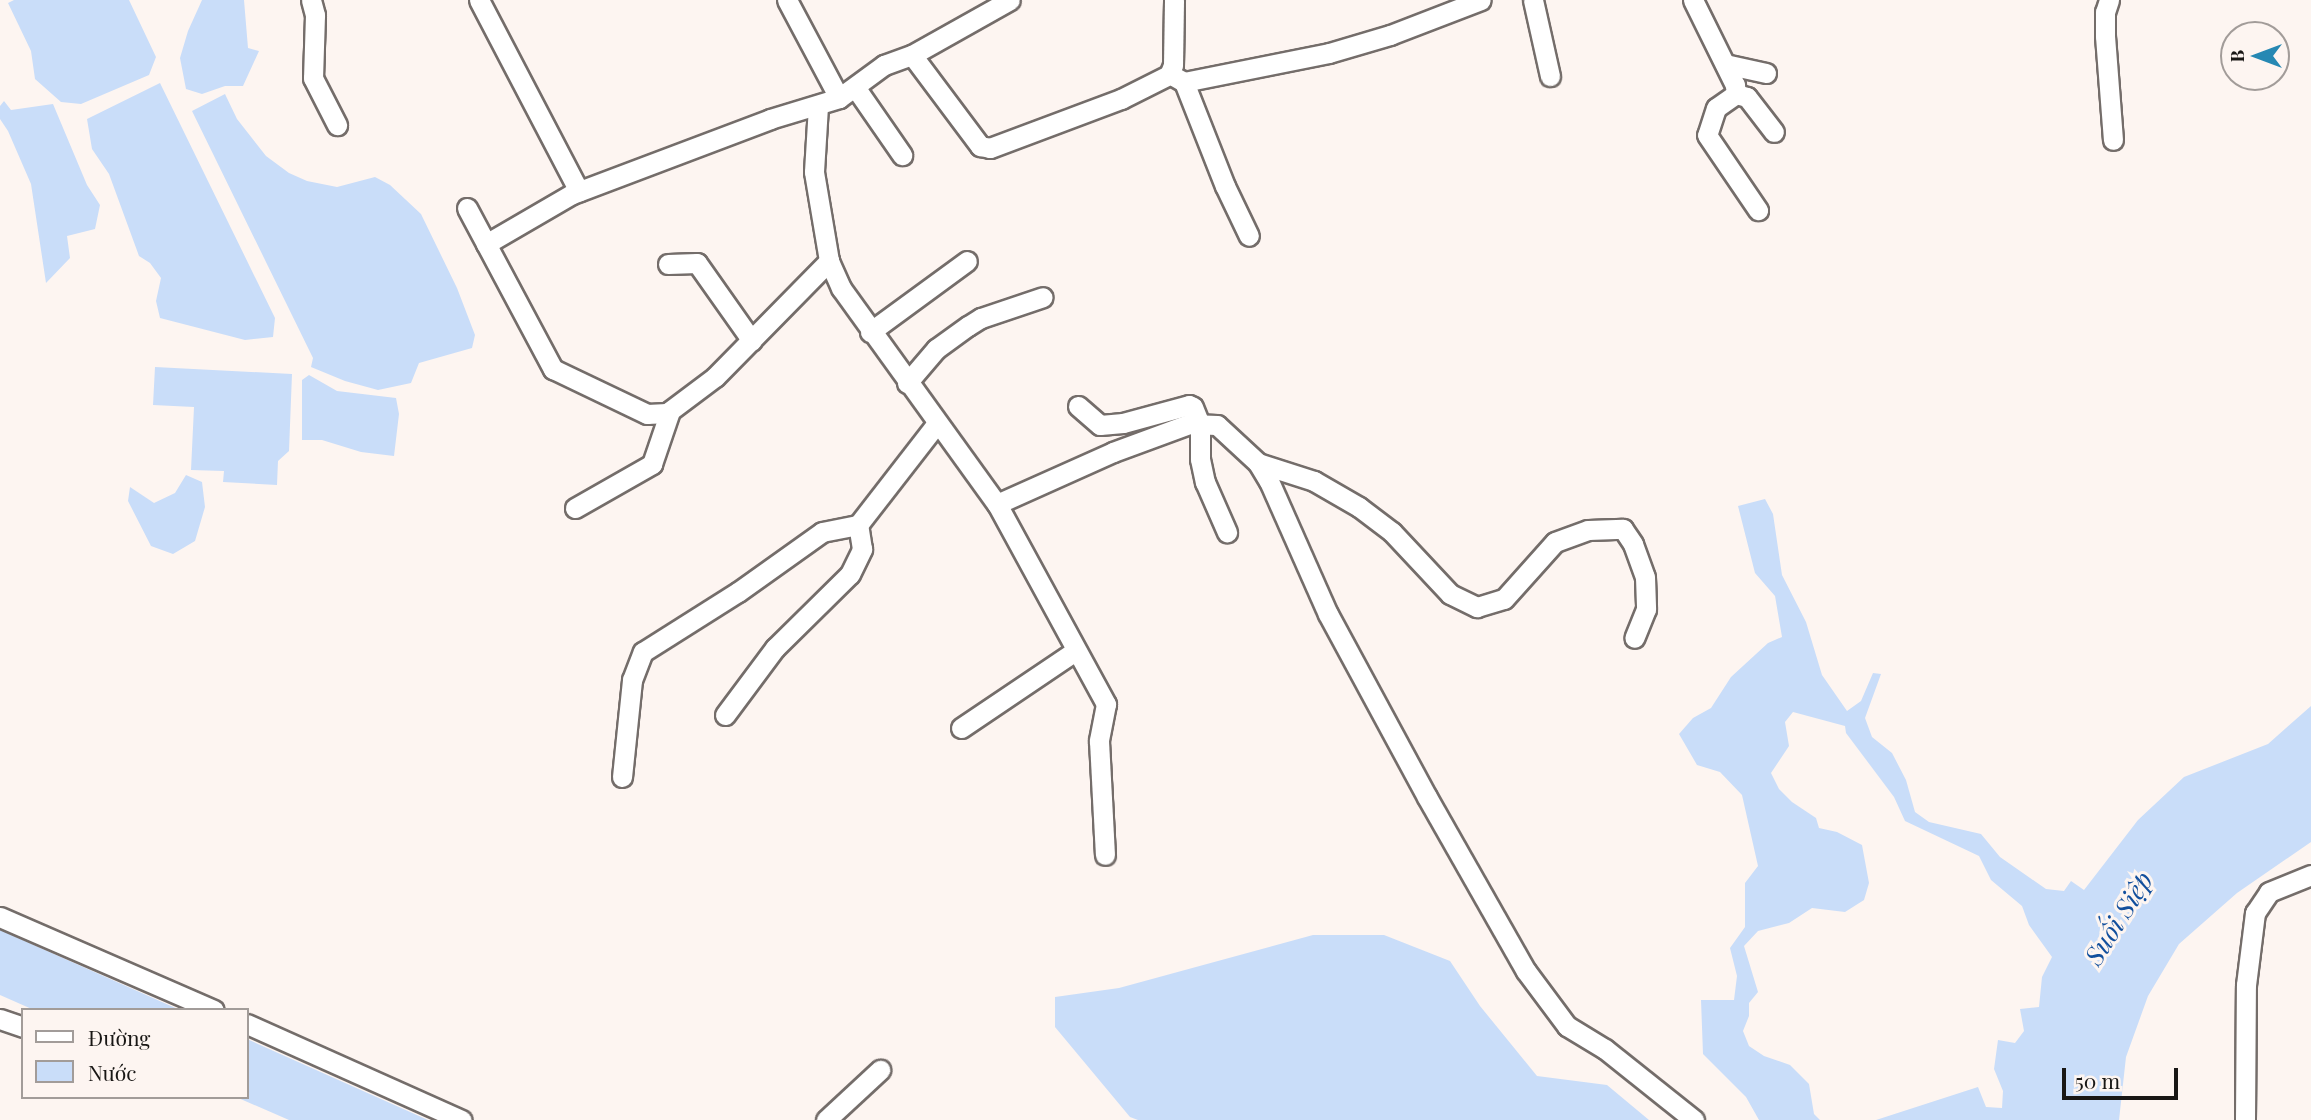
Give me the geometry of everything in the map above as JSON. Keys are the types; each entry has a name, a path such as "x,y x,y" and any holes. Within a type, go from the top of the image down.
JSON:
{"street":[{"path":"311,0 315,15 313,78 337,125"},
{"path":"479,0 579,191"},
{"path":"787,0 839,98"},
{"path":"486,244 579,191 770,119 839,98 884,65 912,55 1010,0"},
{"path":"1174,0 1173,65 1177,78 1249,236"},
{"path":"912,55 984,148 1177,78 1329,53 1390,35 1441,7 1481,0"},
{"path":"1533,0 1550,76"},
{"path":"1693,0 1725,64 1736,94"},
{"path":"2109,0 2105,12 2105,36 2113,140"},
{"path":"1725,64 1766,73"},
{"path":"855,87 902,155"},
{"path":"1736,94 1747,97 1774,132"},
{"path":"1736,94 1716,108 1707,135 1758,210"},
{"path":"818,106 814,173 829,261 841,288 870,332 997,504 1106,704 1099,741 1105,855"},
{"path":"467,208 553,369 647,414 670,411 715,377 829,261"},
{"path":"870,332 967,261"},
{"path":"668,264 696,263 752,341"},
{"path":"907,383 936,349 975,322 1042,297"},
{"path":"1078,406 1100,425 1123,423 1189,405 1195,410 1200,424 1200,459 1205,482 1227,532"},
{"path":"575,508 652,464 670,411"},
{"path":"622,777 632,680 643,652 737,592 822,532 858,526 937,423"},
{"path":"997,504 1113,452 1189,424 1217,425 1258,463 1328,614 1427,797 1526,971 1567,1026 1605,1049 1694,1120"},
{"path":"1258,463 1314,481 1359,506 1392,531 1450,594 1477,607 1504,599 1555,542 1588,530 1623,529 1633,544 1644,577 1646,609 1634,638"},
{"path":"725,715 775,648 850,574 862,549 858,526"},
{"path":"961,728 1075,651"},
{"path":"2245,1120 2246,985 2255,913 2269,892 2311,875"},
{"path":"0,917 209,1008"},
{"path":"0,1019 21,1026"},
{"path":"248,1024 462,1120"},
{"path":"826,1120 880,1070"}],"water":[{"path":"14,0 129,0 156,57 149,75 81,104 61,102 35,79 31,51 8,3"},
{"path":"202,0 244,0 248,48 259,51 243,86 225,86 202,94 186,89 180,58"},
{"path":"160,83 275,318 273,337 245,340 160,318 156,301 161,278 150,263 139,256 109,174 92,149 87,119"},
{"path":"225,94 237,119 266,156 289,173 307,181 337,187 375,177 390,185 421,214 457,288 475,335 472,348 419,363 411,383 378,390 345,381 311,367 313,358 192,111"},
{"path":"4,101 11,110 53,104 87,185 100,205 95,229 67,236 70,258 46,283 31,184 0,119 0,106"},
{"path":"155,367 292,374 289,451 278,461 277,485 223,482 224,471 191,470 194,407 153,405"},
{"path":"309,375 337,391 396,398 399,414 394,456 361,452 322,440 302,440 302,380"},
{"path":"186,475 202,482 205,507 195,541 173,554 151,546 128,501 130,487 154,503 175,493"},
{"name":"Suối Siệp","path":"1765,499 1773,514 1782,575 1806,622 1822,675 1847,711 1861,701 1873,673 1881,674 1865,718 1872,737 1892,753 1906,780 1915,812 1929,822 1981,834 2000,857 2046,889 2064,891 2071,881 2084,890 2138,820 2184,777 2268,744 2311,706 2311,842 2237,893 2179,944 2148,996 2126,1057 2119,1120 1876,1120 1978,1087 1986,1107 2002,1108 2003,1091 1994,1069 1998,1040 2015,1043 2024,1031 2020,1009 2039,1007 2042,977 2052,957 2029,925 2022,906 1991,880 1979,856 1905,821 1894,797 1846,733 1845,726 1793,712 1785,722 1789,746 1771,773 1779,789 1792,802 1816,818 1819,828 1837,832 1862,845 1869,883 1864,900 1845,912 1812,908 1789,923 1758,931 1744,946 1758,992 1749,1003 1749,1016 1743,1031 1749,1046 1764,1056 1790,1065 1809,1084 1814,1114 1820,1120 1759,1120 1746,1097 1703,1054 1701,1000 1734,1000 1737,976 1730,948 1745,927 1745,883 1758,866 1742,795 1720,772 1697,765 1679,734 1693,718 1711,708 1731,677 1768,643 1782,637 1775,596 1755,573 1738,506"},
{"path":"0,930 176,1008 29,1008 0,995"},
{"path":"1313,935 1384,935 1450,961 1480,1006 1537,1076 1607,1085 1649,1120 1138,1120 1130,1117 1055,1027 1055,997 1119,988"},
{"path":"248,1039 428,1120 289,1120 241,1099 248,1099"}]}
